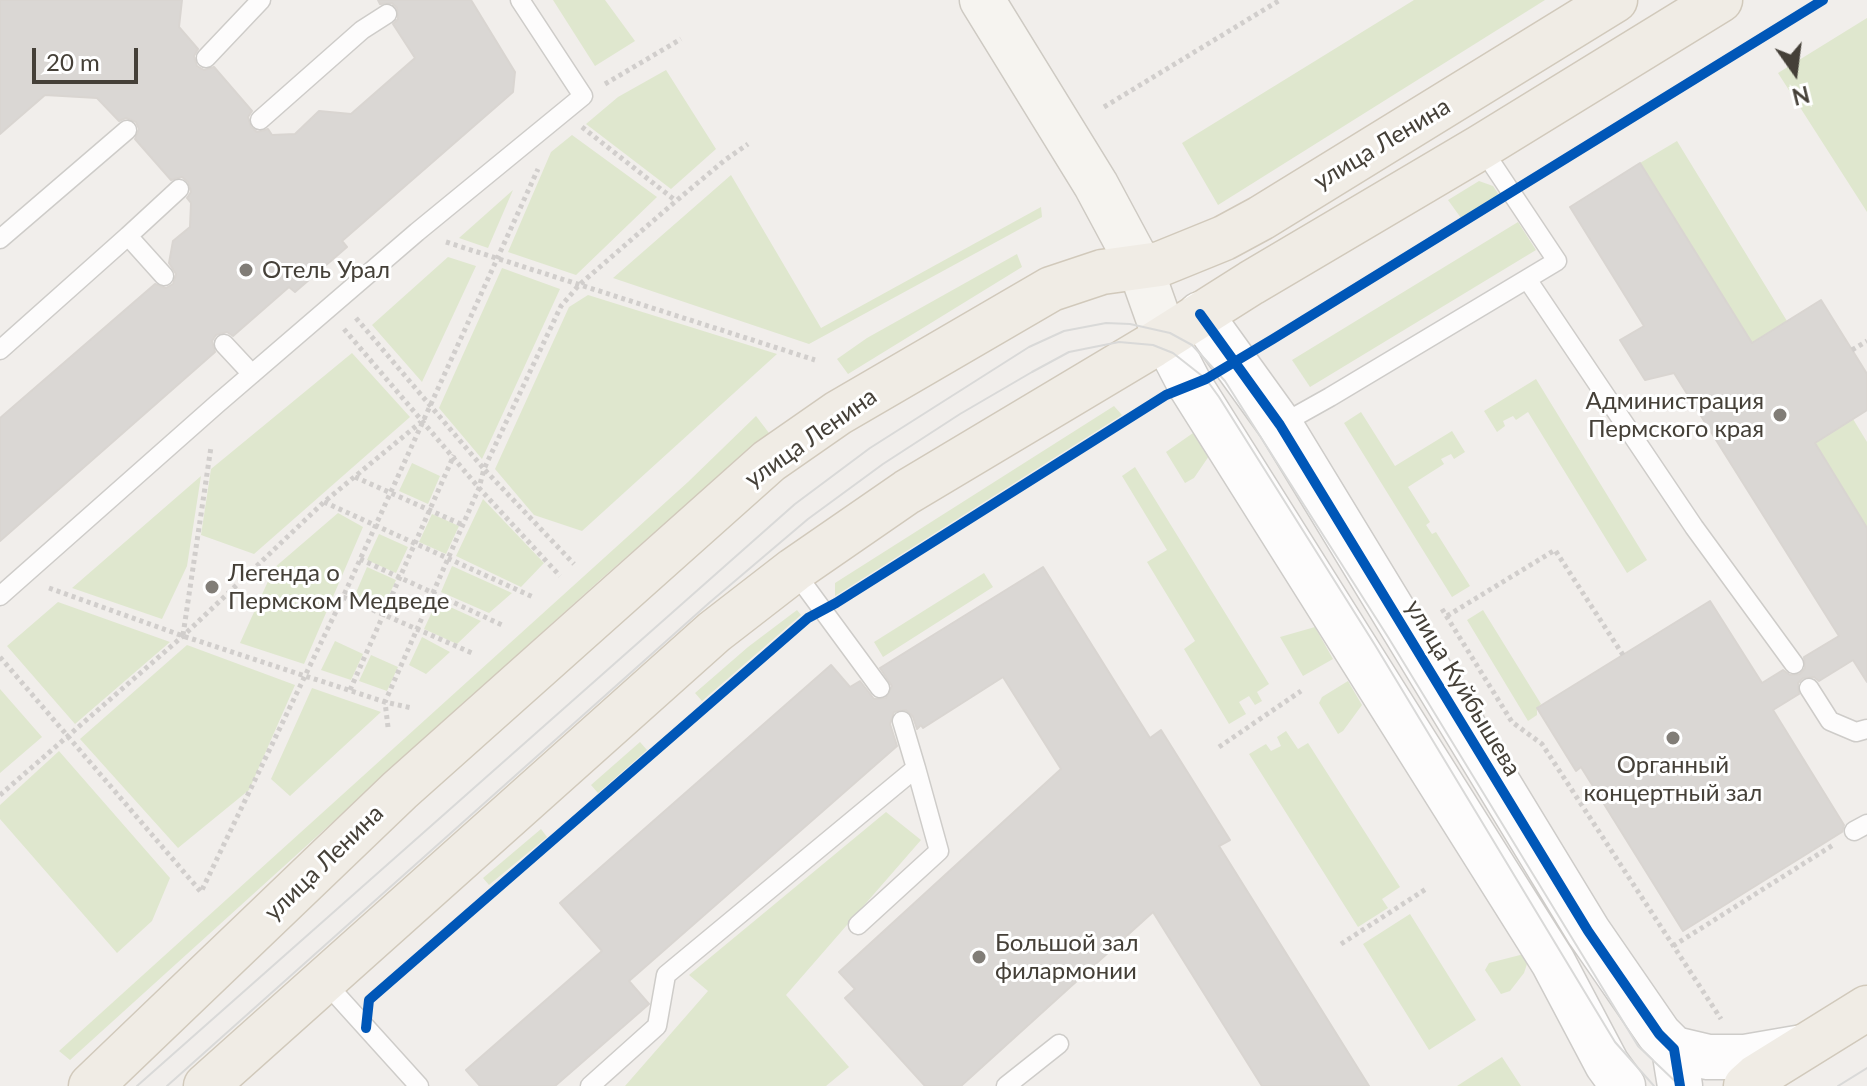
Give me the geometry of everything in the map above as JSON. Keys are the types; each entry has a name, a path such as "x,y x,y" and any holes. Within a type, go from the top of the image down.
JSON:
{"main road":[{"name":"улица Куйбышева","path":"982,0 1096,185 1150,265 1182,326"},
{"name":"улица Ленина","path":"91,1086 400,790 769,461 838,413 1034,297 1102,272 1150,265 1224,238 1261,218 1615,0"},
{"path":"206,1086 714,632 794,570 907,492 1720,0"},
{"path":"1746,1086 1867,1008"}],"street":[{"name":"улица Куйбышева","path":"1182,326 1190,385 1553,962 1607,1064 1623,1086"},
{"name":"улица Куйбышева","path":"1182,326 1280,425 1588,931 1659,1034 1677,1068"},
{"path":"1110,369 1129,363 1154,364 1190,385"},
{"path":"1677,1068 1708,1057 1745,1057 1803,1047"}],"lane":[{"path":"206,58 261,0"},
{"path":"0,596 417,232 583,96 520,0"},
{"path":"260,120 362,30 387,14"},
{"path":"0,239 127,130"},
{"path":"1280,425 1557,261 1481,147"},
{"path":"0,350 179,189"},
{"path":"128,236 164,276"},
{"path":"1527,279 1694,527 1794,664"},
{"path":"224,344 252,374"},
{"path":"794,570 880,688"},
{"path":"1809,688 1830,721 1856,732 1867,729"},
{"path":"858,925 939,851 902,721"},
{"path":"590,1086 657,1026 666,975 916,768"},
{"path":"323,980 419,1086"},
{"path":"1006,1086 1059,1044"}],"path":[{"path":"1104,107 1280,0"},
{"path":"583,96 681,39"},
{"path":"564,112 676,201"},
{"path":"388,727 385,702 479,488 484,469 561,306 579,285 725,160 748,144"},
{"path":"0,657 201,892 343,597 539,166"},
{"path":"417,232 815,360"},
{"path":"334,304 574,564"},
{"path":"334,304 479,488 560,576"},
{"path":"1852,350 1867,341"},
{"path":"183,636 217,404"},
{"path":"0,795 183,636 324,502 424,419"},
{"path":"350,690 454,455"},
{"path":"355,477 463,525"},
{"path":"324,502 533,597"},
{"path":"1447,616 1555,550 1623,655"},
{"path":"360,559 502,625"},
{"path":"21,578 183,636 412,708"},
{"path":"343,597 472,653"},
{"path":"1440,606 1512,722 1542,744 1723,1022"},
{"path":"1219,747 1301,691"},
{"path":"1673,946 1861,828"},
{"path":"1341,944 1426,889"}],"green space":[{"path":"553,0 605,0 635,41 595,66"},
{"path":"1414,0 1545,0 1218,205 1182,143"},
{"path":"1867,18 1867,212 1778,73"},
{"path":"666,70 716,149 671,189 586,124 618,97"},
{"path":"572,135 657,197 576,275 508,252 551,152"},
{"path":"1677,141 1787,321 1752,343 1640,163"},
{"path":"731,175 821,328 1041,207 1042,217 809,344 613,278"},
{"path":"1479,181 1493,186 1499,195 1461,218 1448,200"},
{"path":"513,190 488,248 459,238"},
{"path":"1518,222 1536,250 1310,387 1292,360"},
{"path":"1017,254 1022,267 848,374 837,359 867,338"},
{"path":"448,257 476,266 422,382 372,325"},
{"path":"502,268 560,289 482,459 439,408"},
{"path":"588,295 777,354 582,531 534,515 495,469 569,307"},
{"path":"352,353 410,417 254,554 201,535 211,469"},
{"path":"1536,379 1647,560 1627,573 1528,412 1516,420 1513,416 1503,421 1505,426 1497,432 1484,411"},
{"path":"1114,406 1122,415 835,596 835,583"},
{"path":"1361,412 1395,466 1452,431 1465,452 1454,459 1451,454 1441,459 1444,464 1408,487 1430,522 1426,525 1432,534 1436,532 1470,586 1452,597 1344,423"},
{"path":"756,416 769,433 601,579 70,1060 59,1051 688,482"},
{"path":"1853,419 1867,442 1867,528 1815,443"},
{"path":"1193,433 1209,456 1194,478 1185,483 1166,452"},
{"path":"412,463 440,476 428,504 399,491"},
{"path":"1135,467 1269,684 1257,692 1262,701 1255,705 1249,696 1239,702 1246,714 1229,724 1184,649 1195,641 1147,562 1167,550 1122,476"},
{"path":"201,476 187,566 162,619 72,588"},
{"path":"483,499 544,563 521,587 456,556"},
{"path":"338,513 363,527 304,664 240,643 274,568"},
{"path":"432,514 459,526 446,554 419,542"},
{"path":"379,534 408,547 396,573 367,560"},
{"path":"452,566 512,593 489,613 441,592"},
{"path":"367,567 396,580 383,608 355,595"},
{"path":"984,573 993,587 883,657 874,642"},
{"path":"437,601 481,621 457,644 424,629"},
{"path":"58,602 170,642 75,724 7,646"},
{"path":"797,610 801,615 702,701 695,693"},
{"path":"1483,610 1541,704 1537,715 1528,721 1467,620"},
{"path":"1315,627 1333,659 1303,676 1280,637"},
{"path":"422,637 450,652 426,674 409,665"},
{"path":"335,641 363,654 351,680 321,670"},
{"path":"187,645 295,685 249,790 178,848 80,739"},
{"path":"371,655 398,667 387,691 359,681"},
{"path":"1348,681 1362,705 1338,734 1319,703 1322,697"},
{"path":"312,688 381,712 290,796 271,779"},
{"path":"0,689 42,737 0,773"},
{"path":"1286,731 1298,749 1308,743 1400,887 1382,899 1388,908 1358,927 1249,754 1266,744 1271,751 1281,746 1277,737"},
{"path":"640,742 647,750 598,793 591,785"},
{"path":"59,751 170,878 152,921 117,953 0,819 0,805"},
{"path":"886,812 921,840 786,995 849,1067 826,1086 625,1086 708,991 689,975"},
{"path":"541,829 547,837 489,885 483,878"},
{"path":"1410,914 1476,1020 1429,1050 1363,944"},
{"path":"1524,954 1527,964 1524,973 1510,991 1501,994 1485,970 1489,963"},
{"path":"1502,1057 1521,1086 1457,1086"}],"building":[{"name":"Отель Урал","path":"0,0 182,0 179,27 198,49 194,56 197,66 204,70 214,67 252,111 248,117 251,127 257,132 268,129 272,135 295,134 319,111 351,114 415,58 393,24 398,19 397,8 392,3 380,4 378,0 471,0 515,72 513,92 342,241 347,247 295,292 289,287 233,336 227,332 216,335 212,341 215,352 0,541 0,418 155,284 166,288 173,284 176,274 169,263 173,241 190,227 191,203 187,198 191,192 188,182 182,177 171,180 135,139 139,129 136,122 126,118 119,121 97,98 45,95 0,134"},
{"path":"1640,163 1752,343 1821,300 1867,374 1867,410 1815,443 1867,528 1867,682 1853,660 1819,681 1814,677 1803,678 1798,683 1799,694 1773,710 1844,825 1842,832 1683,931 1581,767 1576,771 1537,708 1710,601 1762,683 1783,670 1790,675 1800,674 1805,668 1804,657 1839,636 1674,373 1645,380 1620,340 1644,326 1570,207"},
{"path":"1043,567 1150,738 1161,730 1230,840 1219,846 1369,1086 1262,1086 1153,912 961,1086 925,1086 845,998 855,989 839,972 1061,769 1003,677 923,728 921,725 917,729 913,717 906,710 894,712 890,724 897,746 629,981 649,1004 555,1086 480,1086 466,1070 602,951 560,903 831,665 850,687 860,681 874,699 886,698 892,686 880,668"}],"tram line":[{"path":"137,1086 795,504 870,448 1029,347 1064,331 1106,323 1130,324 1170,333 1192,345 1225,381 1388,637 1638,1046 1680,1086"},
{"path":"167,1086 709,603 808,519 883,464 1032,372 1069,352 1119,342 1153,345 1173,353 1206,379 1219,397 1375,645 1615,1042 1654,1086"},
{"path":"1838,1086 1867,1068"}],"cycle path":[{"path":"366,1028 369,1000 808,618 1166,395 1206,379 1273,339 1823,0"},
{"path":"1200,314 1280,425 1588,931 1659,1034 1674,1049 1680,1086"}],"place":[{"name":"Отель Урал","path":"246,270"},
{"name":"Администрация Пермского края","path":"1780,415"},
{"name":"Легенда о Пермском Медведе","path":"212,587"},
{"name":"Органный концертный зал","path":"1673,738"},
{"name":"Большой зал филармонии","path":"979,957"}]}
